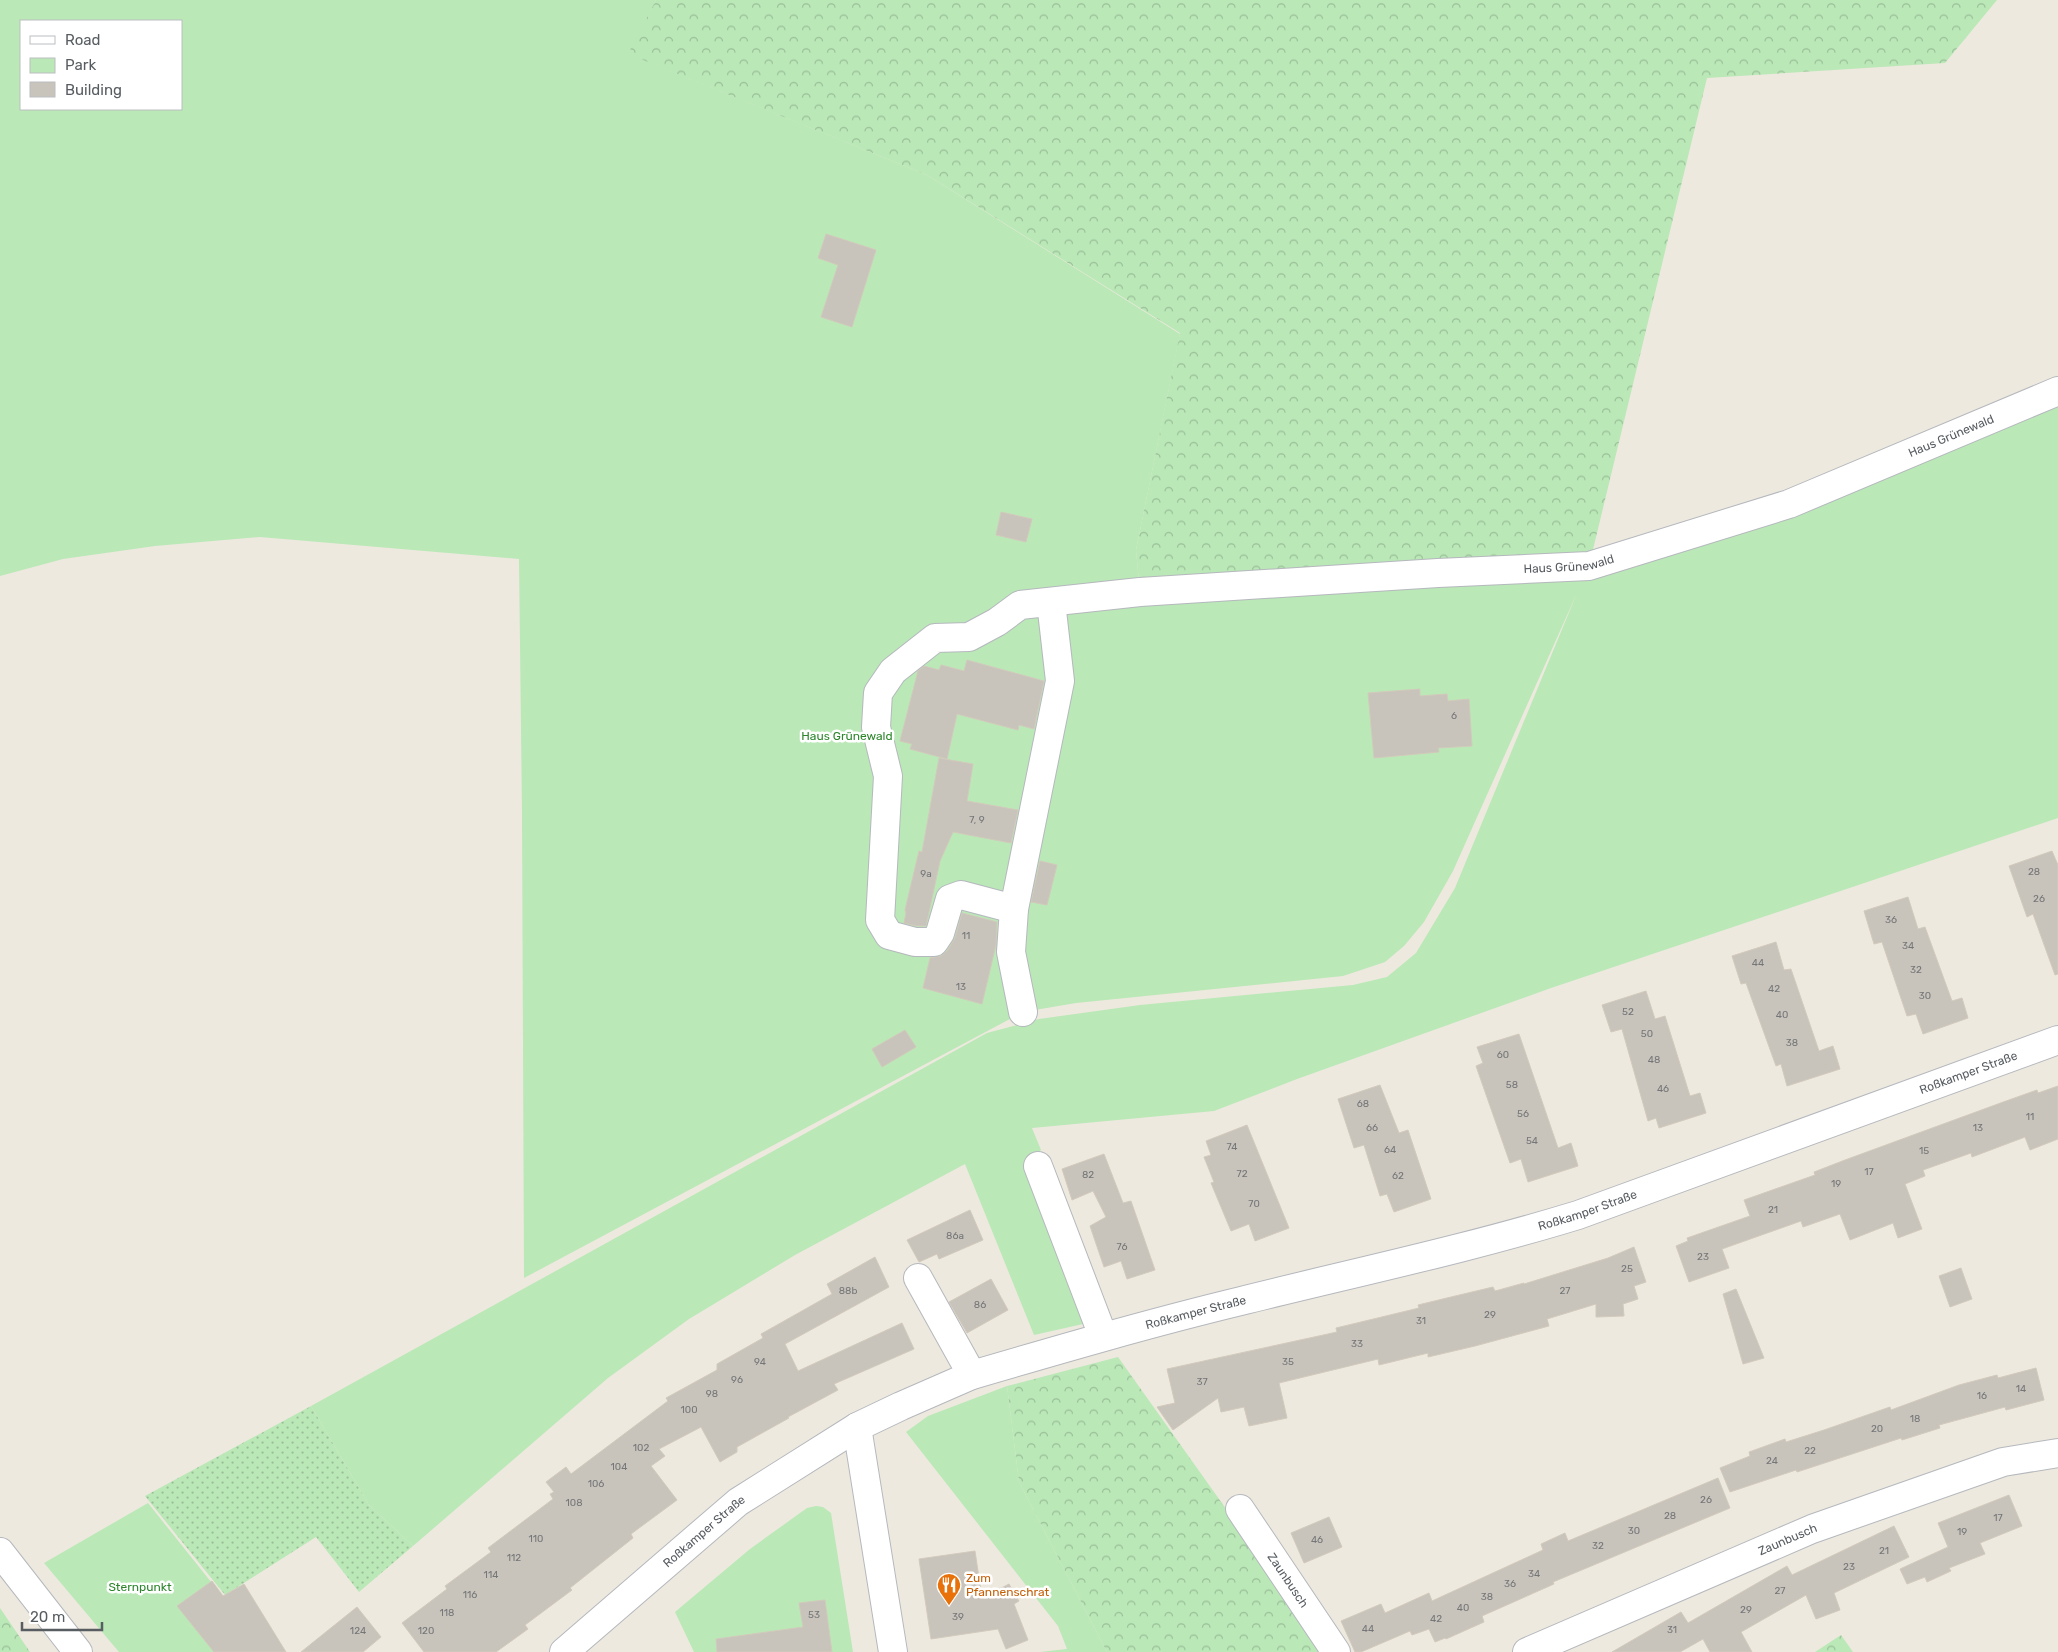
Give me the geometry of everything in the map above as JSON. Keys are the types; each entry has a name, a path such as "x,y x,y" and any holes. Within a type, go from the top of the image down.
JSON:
{"street":[{"name":"Haus Grünewald","path":"1014,909 961,895 950,899 940,933 934,942 915,942 889,935 880,920 888,776 876,728 878,693 893,671 935,638 969,637 997,622 1020,605 1150,591 1438,573 1588,566 1789,504 2058,391"},
{"path":"1023,1012 1011,952 1014,909 1060,681 1051,602"},
{"name":"Roßkamper Straße","path":"564,1652 738,1502 857,1427 972,1375 1103,1336 1238,1301 1510,1236 1578,1215 2058,1040"},
{"path":"1038,1166 1103,1336"},
{"path":"918,1278 972,1375"},
{"path":"857,1427 893,1652"},
{"name":"Zaunbusch","path":"1527,1652 1812,1529 2003,1462 2058,1453"},
{"name":"Zaunbusch","path":"1240,1509 1336,1652"},
{"path":"1,1555 78,1652"}],"green space":[{"path":"0,0 656,0 629,54 927,175 1180,334 1136,550 1140,592 1589,566 2058,391 2058,818 1551,988 1297,1079 1214,1111 1032,1128 1041,1150 1028,1161 1092,1322 1034,1335 965,1164 795,1255 689,1319 608,1378 413,1546 369,1505 311,1406 987,1033 1039,1019 1140,1005 1353,985 1387,977 1416,953 1455,888 1577,593 1453,871 1424,922 1404,946 1385,962 1343,976 1076,1003 1023,1012 524,1278 519,559 260,537 155,546 63,559 0,576"},
{"path":"656,0 1997,0 1945,63 1707,78 1589,566 1140,592 1136,550 1180,333 927,175 628,54"},
{"path":"1118,1357 1326,1652 1107,1652 1019,1482 1007,1386"},
{"path":"1007,1386 1019,1482 1107,1652 1040,1652 1067,1649 1058,1626 906,1432 928,1416"},
{"path":"311,1406 369,1505 413,1546 359,1592 316,1537 225,1595 145,1496"},
{"name":"Sternpunkt","path":"148,1503 267,1652 119,1652 44,1563"},
{"path":"823,1507 831,1513 853,1652 694,1652 675,1612 750,1549 807,1508"},
{"path":"0,1608 30,1652 0,1652"},
{"path":"1841,1635 1853,1652 1815,1652"}],"building":[{"path":"826,234 876,250 852,327 821,317 838,265 818,258"},
{"path":"1001,512 1032,519 1026,542 996,535"},
{"path":"967,660 1044,681 1034,729 1019,725 1018,730 957,714 947,759 910,749 912,744 900,741 918,671 924,666 939,670 941,665 964,671"},
{"path":"1420,689 1420,696 1447,694 1448,701 1469,699 1472,746 1438,748 1439,752 1374,758 1368,693"},
{"path":"939,758 973,764 967,801 1018,810 1011,843 953,832 940,861 926,926 917,926 904,923 905,910 919,851 922,852"},
{"path":"2052,851 2058,865 2058,974 2055,975 2033,914 2027,917 2009,866"},
{"path":"1040,861 1057,865 1047,905 1031,902"},
{"path":"1908,897 1918,929 1925,927 1952,1001 1962,998 1968,1018 1923,1034 1916,1014 1907,1016 1882,942 1874,944 1864,911"},
{"path":"962,913 997,922 996,945 982,1004 923,988 930,958 941,956 947,951 955,938"},
{"path":"1776,942 1784,970 1791,969 1819,1051 1833,1046 1840,1069 1787,1086 1781,1064 1776,1066 1746,983 1741,984 1732,956"},
{"path":"1646,991 1655,1019 1665,1016 1690,1096 1700,1093 1706,1113 1659,1128 1656,1118 1648,1121 1622,1029 1611,1032 1602,1005"},
{"path":"905,1030 916,1047 882,1067 872,1049"},
{"path":"1519,1034 1558,1148 1571,1143 1578,1166 1528,1182 1521,1159 1510,1163 1476,1066 1483,1063 1477,1047"},
{"path":"1380,1085 1399,1133 1408,1130 1431,1199 1394,1212 1387,1194 1380,1196 1364,1145 1354,1148 1338,1099"},
{"path":"2058,1086 2058,1139 2030,1150 2025,1137 1972,1157 1971,1153 1923,1170 1925,1176 1905,1184 1922,1229 1898,1238 1893,1223 1850,1240 1840,1214 1803,1227 1801,1221 1722,1249 1729,1268 1689,1282 1676,1246 1688,1241 1687,1238 1750,1216 1744,1200 1815,1175 1814,1172 1845,1160 2006,1101 2037,1090 2038,1093"},
{"path":"1247,1125 1289,1228 1255,1241 1249,1224 1231,1231 1211,1183 1214,1182 1204,1157 1211,1155 1206,1141"},
{"path":"1104,1154 1123,1203 1131,1201 1155,1270 1127,1279 1121,1261 1104,1267 1090,1226 1106,1217 1093,1191 1072,1200 1062,1169"},
{"path":"970,1210 983,1240 939,1259 937,1254 919,1262 907,1240"},
{"path":"1634,1247 1646,1282 1634,1286 1638,1299 1623,1304 1624,1316 1596,1317 1596,1304 1547,1319 1549,1326 1475,1346 1428,1357 1428,1353 1379,1365 1378,1359 1279,1383 1287,1418 1249,1426 1244,1407 1221,1412 1218,1398 1173,1430 1157,1407 1175,1403 1167,1369 1337,1332 1336,1328 1419,1308 1418,1305 1493,1287 1495,1291 1524,1284 1608,1258"},
{"path":"875,1257 889,1287 785,1344 798,1371 902,1323 914,1349 834,1384 838,1390 737,1447 737,1452 720,1462 701,1427 659,1449 665,1456 651,1466 677,1500 631,1534 633,1538 570,1588 572,1590 525,1625 528,1629 496,1652 424,1652 402,1623 447,1589 445,1586 491,1552 488,1548 553,1499 550,1494 554,1492 546,1482 566,1467 571,1474 668,1401 666,1398 717,1370 717,1364 763,1338 761,1334 832,1294 827,1284"},
{"path":"1961,1268 1972,1299 1950,1307 1939,1276"},
{"path":"991,1279 1008,1310 967,1333 949,1302"},
{"path":"1736,1289 1764,1358 1743,1364 1723,1294"},
{"path":"2036,1368 2044,1400 2006,1410 2005,1407 1939,1425 1940,1428 1902,1440 1901,1438 1797,1472 1796,1470 1730,1492 1720,1468 1750,1456 1749,1452 1785,1439 1786,1442 1890,1407 1891,1410 1959,1385 1997,1375 1998,1378"},
{"path":"1718,1478 1730,1508 1553,1582 1554,1584 1482,1616 1484,1622 1446,1639 1435,1642 1429,1629 1412,1635 1410,1631 1361,1652 1355,1652 1341,1621 1381,1604 1385,1613 1429,1593 1432,1601 1543,1550 1541,1544 1565,1533 1568,1541"},
{"path":"2009,1495 2022,1526 1980,1543 1985,1554 1949,1568 1951,1571 1927,1582 1925,1577 1907,1584 1900,1569 1948,1547 1938,1523"},
{"path":"1329,1517 1342,1547 1304,1563 1291,1533"},
{"path":"1894,1526 1909,1557 1834,1593 1840,1610 1816,1619 1806,1595 1741,1632 1752,1652 1710,1652 1703,1639 1680,1652 1612,1652 1681,1612 1688,1623 1787,1566 1792,1575"},
{"path":"975,1551 982,1598 1009,1584 1019,1601 1014,1604 1028,1640 1006,1649 998,1629 931,1639 919,1559"},
{"path":"212,1581 223,1596 244,1584 286,1652 214,1652 177,1606"},
{"path":"825,1600 832,1652 717,1652 716,1639 803,1627 799,1603"},
{"path":"357,1607 381,1637 363,1652 301,1652"}],"place":[{"name":"Zum Pfannenschrat","path":"949,1606"}]}
